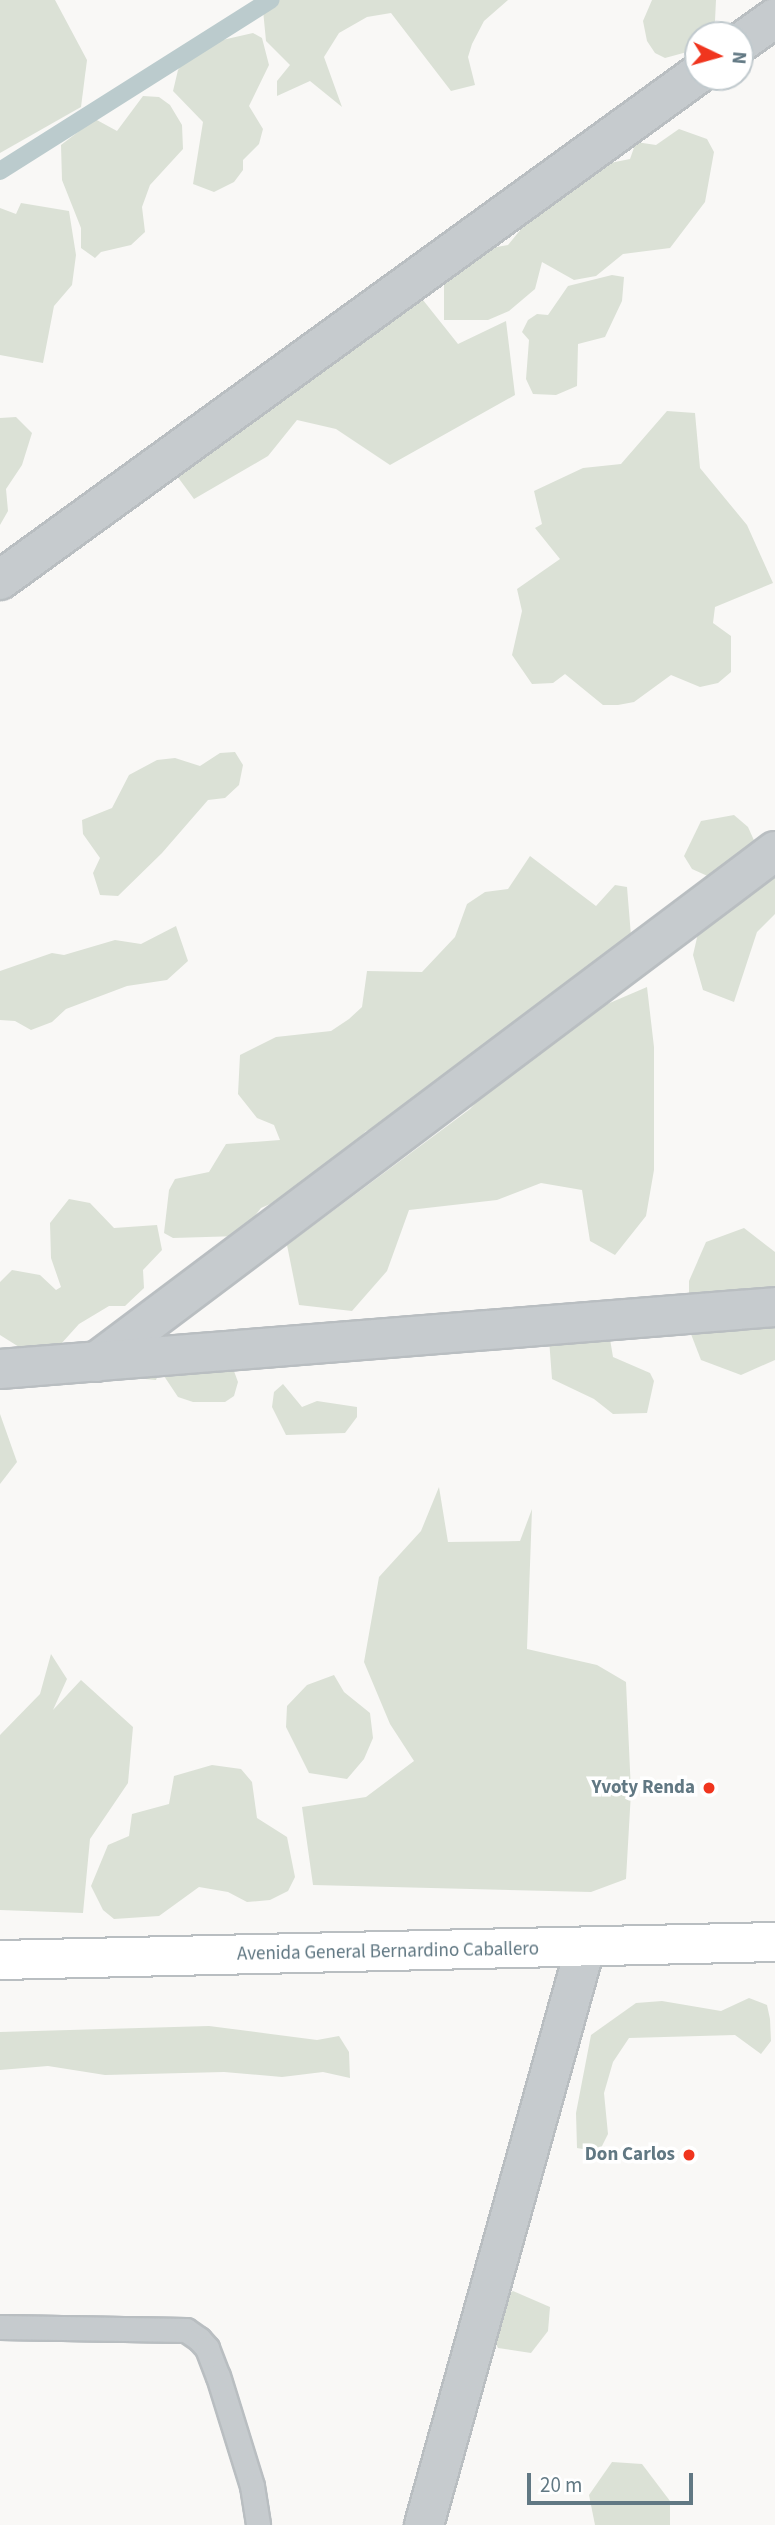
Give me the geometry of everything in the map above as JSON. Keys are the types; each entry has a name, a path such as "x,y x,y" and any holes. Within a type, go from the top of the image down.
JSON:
{"main road":[{"name":"Avenida General Bernardino Caballero","path":"0,1961 775,1942"}],"street":[{"path":"754,33 775,18"},
{"path":"0,580 684,84"},
{"path":"96,1362 775,851"},
{"path":"0,1370 775,1307"},
{"path":"424,2525 585,1948"}],"lane":[{"path":"0,2327 186,2330 207,2348 218,2376 251,2486 258,2525"}],"shaded area":[{"path":"0,0 55,0 87,60 81,107 0,153"},
{"path":"272,0 508,0 484,21 472,44 468,57 475,85 451,91 391,13 367,17 339,33 324,57 342,107 310,81 277,96 277,81 290,65 266,41 263,10"},
{"path":"652,0 716,0 715,21 684,21 684,53 665,58 655,53 647,41 643,21"},
{"path":"253,33 262,38 269,65 249,106 263,129 259,144 243,160 243,170 234,182 214,192 193,184 203,122 173,91 178,70 196,46"},
{"path":"143,96 159,97 170,105 182,125 183,149 150,185 142,207 145,232 131,245 101,252 95,258 81,248 81,228 62,180 61,145 95,119 117,131"},
{"path":"679,129 707,139 714,152 705,202 670,248 623,254 596,276 574,280 542,262 535,289 509,311 488,320 444,320 444,279 474,251 508,245 531,217 605,164 630,159 636,142 656,145"},
{"path":"21,203 69,211 76,255 72,285 54,306 43,363 0,355 0,208 16,214"},
{"path":"612,275 624,277 622,301 605,337 578,344 577,386 556,395 533,394 526,379 529,340 522,332 528,320 537,314 548,315 568,286"},
{"path":"419,295 458,344 506,321 515,395 390,465 336,429 297,420 268,456 194,499 177,476"},
{"path":"667,411 695,413 700,468 747,525 773,583 715,607 713,623 731,636 731,672 718,683 700,687 671,675 634,702 618,705 603,705 565,674 553,683 532,684 512,655 522,611 517,589 560,559 535,528 542,524 534,491 583,468 621,464"},
{"path":"16,417 32,433 22,465 6,489 8,511 0,525 0,418"},
{"path":"235,752 243,765 239,785 225,798 208,800 162,853 118,896 100,895 93,873 100,858 83,834 82,820 112,808 129,775 157,760 175,758 200,766 220,753"},
{"path":"734,815 748,827 757,847 712,878 692,869 684,856 701,821"},
{"path":"530,856 596,906 615,885 627,887 632,948 396,1125 366,1131 316,1184 261,1208 239,1236 173,1238 164,1233 169,1190 175,1179 209,1172 226,1144 280,1140 274,1125 257,1118 238,1094 240,1055 276,1037 331,1031 362,1007 367,971 422,972 455,937 467,904 485,892 508,889"},
{"path":"775,872 775,914 757,932 734,1002 703,990 693,955 699,929"},
{"path":"176,926 188,961 167,980 127,986 66,1009 52,1022 31,1030 15,1021 0,1020 0,971 52,953 64,955 115,940 141,944"},
{"path":"647,987 654,1047 654,1170 646,1216 615,1255 590,1241 582,1190 541,1183 497,1200 409,1210 387,1271 352,1311 299,1305 287,1245 470,1109 514,1062 584,1014"},
{"path":"69,1199 90,1203 114,1228 157,1225 162,1250 143,1270 144,1288 125,1306 109,1306 79,1324 51,1355 27,1352 0,1335 0,1282 12,1270 40,1275 56,1290 61,1287 51,1258 50,1223"},
{"path":"744,1228 775,1252 775,1360 741,1375 701,1360 689,1329 689,1281 706,1242"},
{"path":"549,1339 610,1339 613,1357 650,1373 654,1381 647,1413 613,1414 594,1399 552,1379"},
{"path":"96,1362 231,1363 238,1382 234,1396 225,1402 193,1402 178,1397 160,1370 156,1380 135,1378"},
{"path":"283,1384 302,1407 317,1401 357,1407 357,1417 345,1433 286,1435 272,1407 274,1392"},
{"path":"0,1414 17,1462 0,1484"},
{"path":"439,1487 448,1542 520,1541 532,1509 527,1649 597,1665 626,1682 631,1792 626,1879 591,1892 313,1885 302,1807 366,1797 414,1761 390,1724 364,1662 379,1577 421,1531"},
{"path":"51,1654 67,1679 53,1710 81,1680 133,1727 128,1783 90,1839 83,1913 0,1910 0,1735 40,1694"},
{"path":"334,1675 344,1692 370,1713 373,1738 364,1759 347,1779 309,1773 286,1727 287,1706 307,1685"},
{"path":"212,1765 241,1769 252,1782 257,1818 287,1837 295,1877 288,1891 270,1900 247,1902 228,1892 199,1887 159,1916 114,1919 103,1910 91,1886 108,1845 129,1836 132,1814 169,1804 174,1776"},
{"path":"749,1998 767,2005 770,2019 771,2041 761,2054 735,2035 629,2038 613,2062 604,2093 608,2134 599,2152 577,2148 576,2113 591,2035 636,2003 662,2001 721,2011"},
{"path":"209,2026 317,2040 339,2036 349,2052 350,2078 323,2072 282,2077 224,2072 105,2075 48,2066 0,2070 0,2032"},
{"path":"513,2291 550,2307 548,2331 531,2353 498,2348 492,2336 502,2297"},
{"path":"612,2462 642,2464 670,2501 670,2525 595,2525 589,2495"}],"waterway":[{"path":"0,171 271,0"}],"place":[{"name":"Yvoty Renda","path":"709,1788"},
{"name":"Don Carlos","path":"689,2155"}]}
